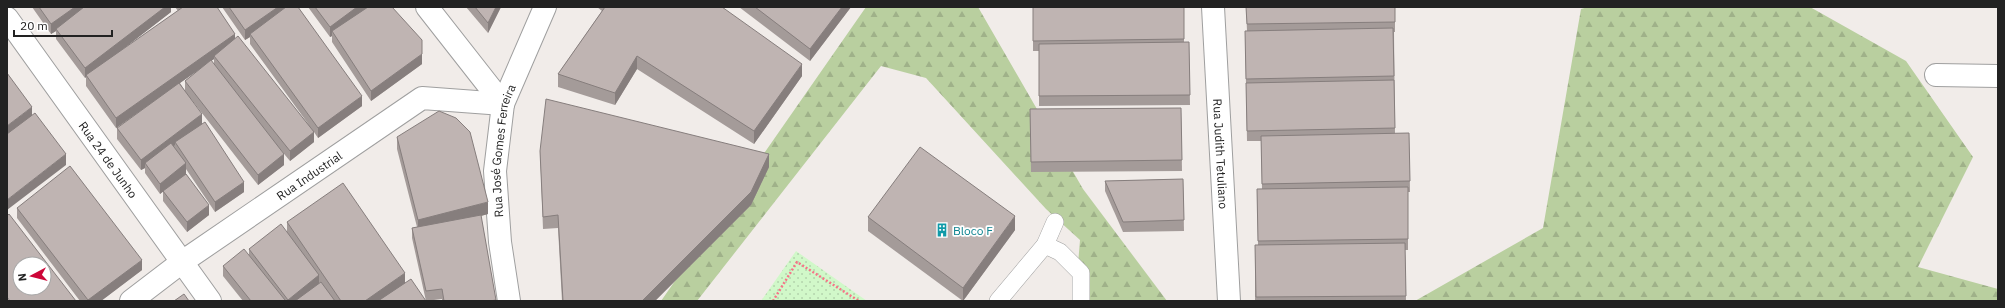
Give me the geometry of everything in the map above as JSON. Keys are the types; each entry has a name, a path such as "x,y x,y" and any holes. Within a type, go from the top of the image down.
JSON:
{"street":[{"path":"427,7 503,104"},
{"name":"Rua José Gomes Ferreira","path":"509,301 500,242 495,171 503,104 545,7"},
{"name":"Rua Judith Tetuliano","path":"1213,7 1229,301"},
{"name":"Rua 24 de Junho","path":"7,18 210,301"},
{"path":"1936,75 1998,76"},
{"name":"Rua Industrial","path":"131,301 182,262 422,98 503,104"}],"lane":[{"path":"998,301 1045,245 1055,222"},
{"path":"1045,245 1060,252 1081,273 1081,301"}],"path":[{"path":"773,301 797,262 859,301"}],"green space":[{"path":"866,7 978,7 1083,189 1167,301 1075,301 1080,240 1046,209 926,78 881,66 697,301 661,301"},
{"path":"1588,7 1810,7 1906,61 1973,157 1918,267 1998,289 1998,301 1415,301 1543,228 1581,9"},
{"path":"796,251 867,301 761,301"}],"building":[{"path":"39,7 75,7 51,24"},
{"path":"84,7 165,7 85,68 56,29"},
{"path":"183,7 217,7 235,34 116,118 86,75"},
{"path":"229,7 278,7 245,30"},
{"path":"286,7 298,7 362,96 318,128 250,34"},
{"path":"315,7 357,7 330,27"},
{"path":"368,7 392,7 422,40 422,54 371,91 332,31"},
{"path":"475,7 496,7 488,23"},
{"path":"605,7 722,7 802,64 754,131 637,56 615,93 558,74"},
{"path":"755,7 842,7 810,49"},
{"path":"1033,7 1184,7 1184,39 1033,41"},
{"path":"1246,7 1395,7 1395,22 1247,24"},
{"path":"1393,28 1394,76 1246,79 1245,31"},
{"path":"238,36 314,132 290,151 214,56"},
{"path":"1189,42 1190,95 1039,96 1039,44"},
{"path":"211,60 284,154 258,175 185,81"},
{"path":"7,73 32,107 7,126"},
{"path":"1394,80 1395,128 1247,131 1246,83"},
{"path":"179,83 202,114 141,160 117,128"},
{"path":"546,99 769,154 751,192 642,301 563,301 558,215 543,217 540,151"},
{"path":"1181,108 1182,160 1031,162 1030,109"},
{"path":"439,111 456,118 470,132 488,202 418,220 397,137"},
{"path":"35,113 66,154 7,200 7,134"},
{"path":"205,122 244,182 215,202 175,142"},
{"path":"1409,133 1410,181 1262,184 1261,136"},
{"path":"171,143 186,163 160,184 145,163"},
{"name":"Bloco F","path":"920,147 1015,216 963,288 868,217"},
{"path":"70,166 142,260 88,300 17,208"},
{"path":"186,174 209,205 187,222 163,191"},
{"path":"1183,179 1184,220 1123,222 1105,181"},
{"path":"343,183 405,273 365,301 341,301 287,222"},
{"path":"1408,187 1408,239 1258,241 1257,189"},
{"path":"9,214 41,256 12,256 12,296 52,296 52,270 76,301 10,301 7,297 7,216"},
{"path":"481,215 496,300 444,301 442,289 426,291 412,228"},
{"path":"281,224 319,275 288,300 249,249"},
{"path":"1405,243 1406,296 1256,297 1255,245"},
{"path":"244,249 285,300 284,301 251,301 223,266"},
{"path":"411,279 426,301 378,301"},
{"path":"321,282 335,301 295,301"},
{"path":"184,294 189,301 174,301"}],"place":[{"name":"Bloco F","path":"942,230"}]}
